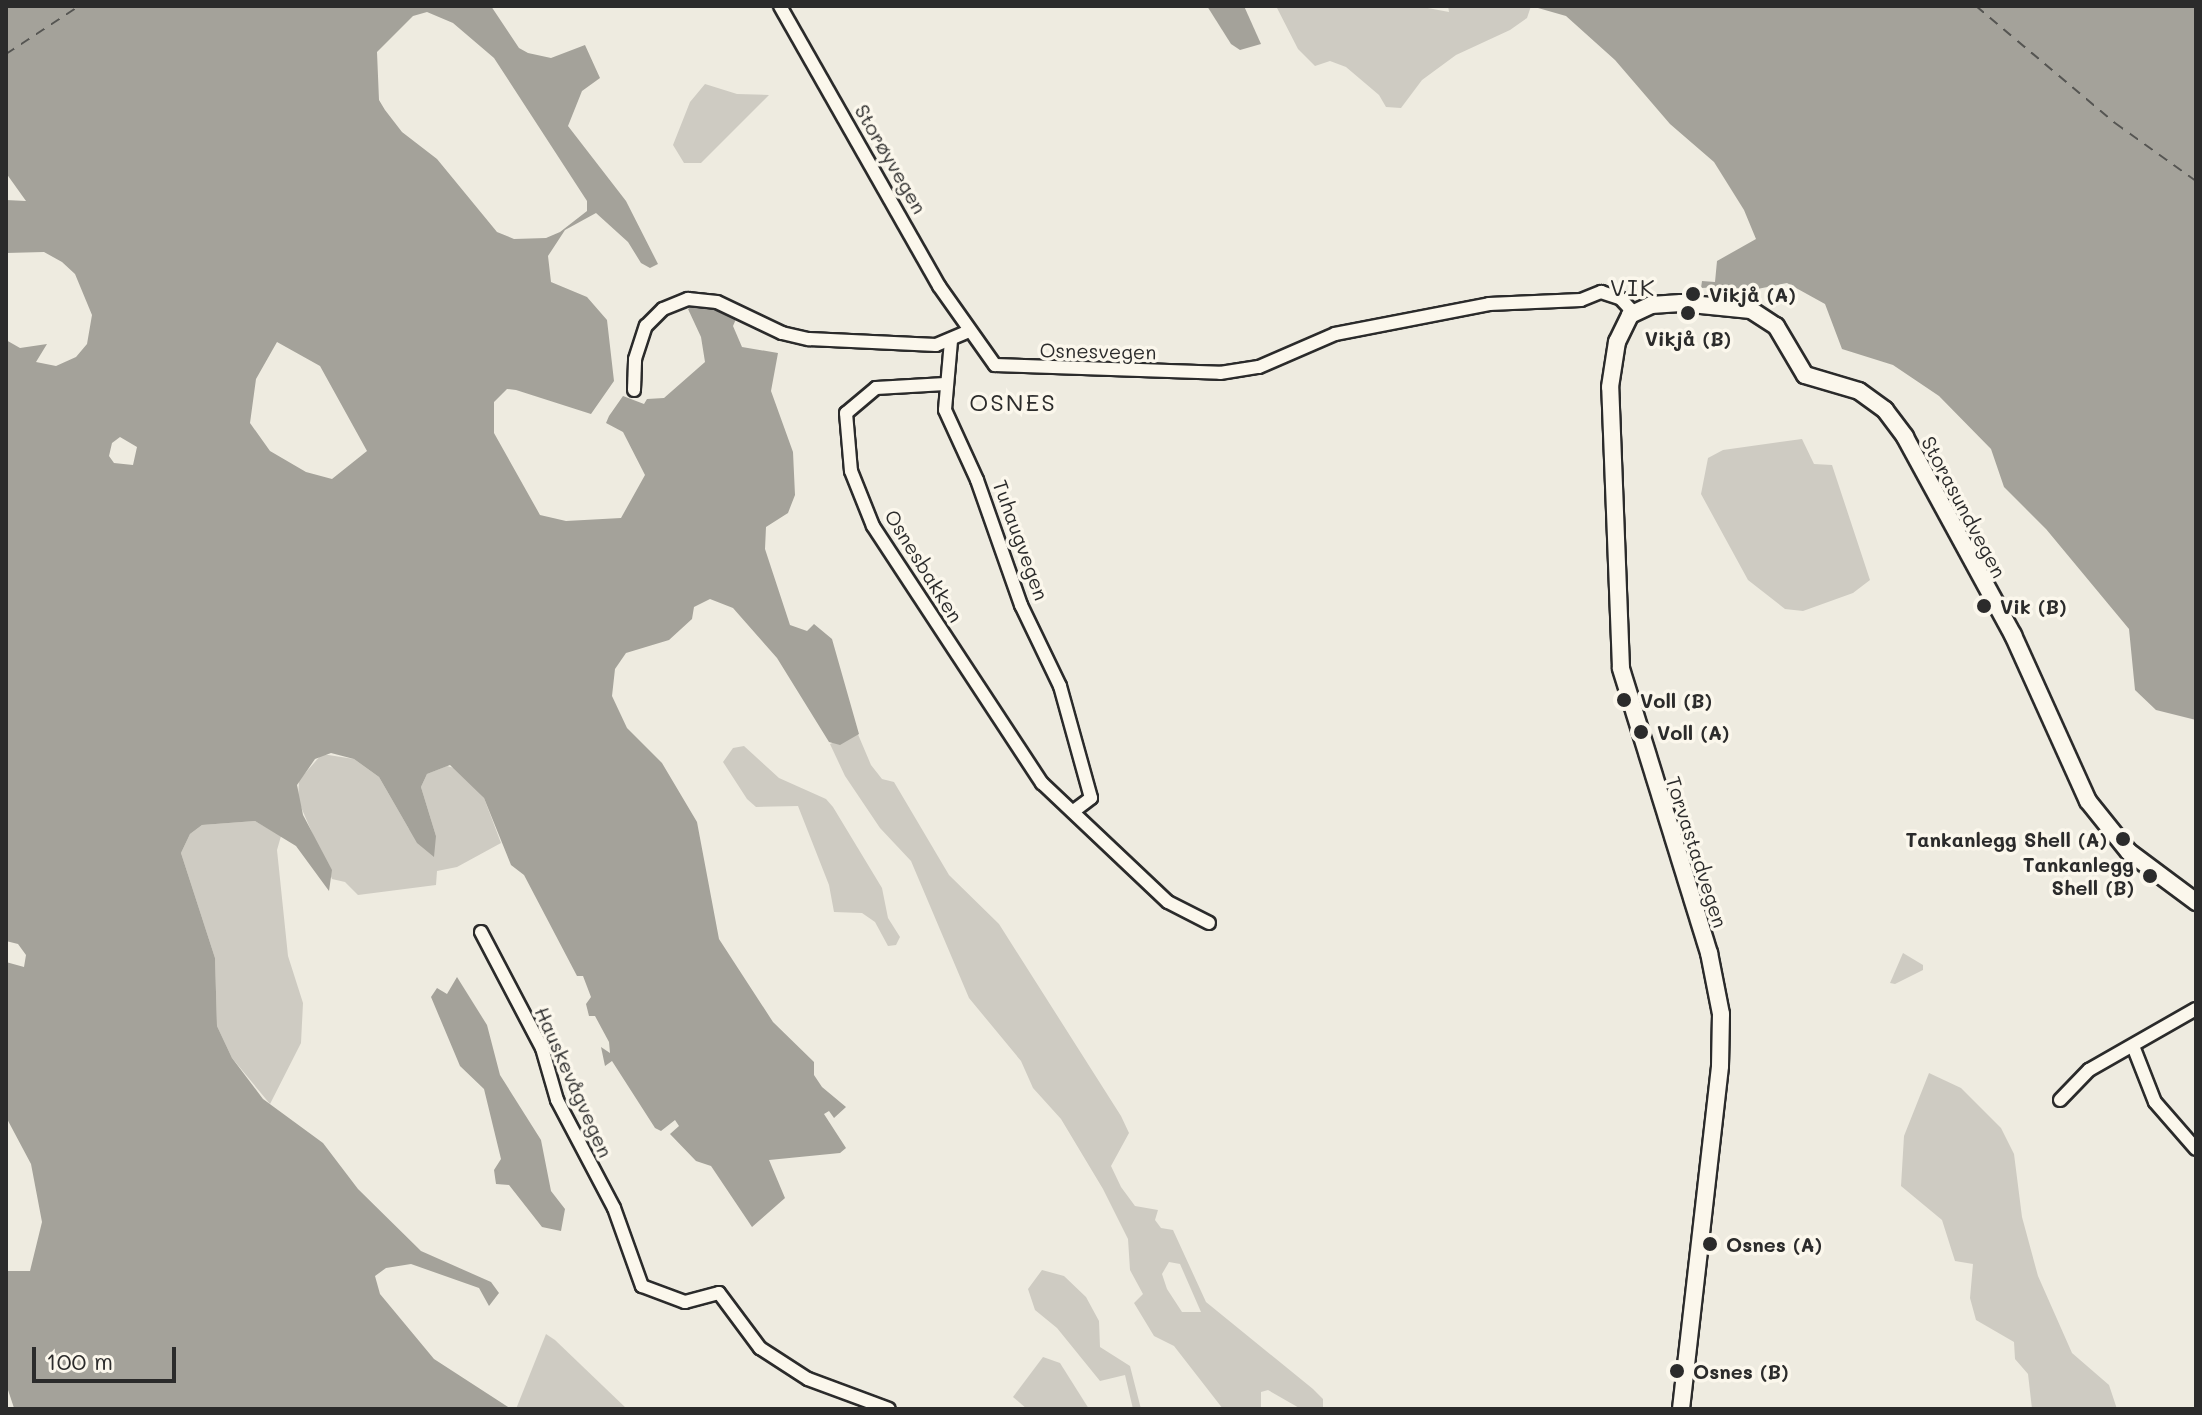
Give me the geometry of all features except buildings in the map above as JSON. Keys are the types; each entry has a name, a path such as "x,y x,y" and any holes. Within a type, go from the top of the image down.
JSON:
{"main road":[{"name":"Storasundvegen","path":"1633,312 1681,303 1751,310 1776,326 1805,375 1859,391 1885,410 1905,437 2013,635 2088,801 2129,852 2196,902"},
{"name":"Torvastadvegen","path":"1633,312 1619,336 1610,387 1621,668 1709,953 1721,1022 1681,1409"}],"street":[{"name":"Storøyvegen","path":"780,6 969,331"},
{"name":"Osnesvegen","path":"969,331 986,359 1002,367 1220,373 1259,367 1335,334 1489,304 1581,300 1601,292 1620,298 1633,312"},
{"path":"634,390 635,359 646,326 663,309 688,299 717,302 782,333 809,339 951,341 969,331"},
{"name":"Tuhaugvegen","path":"951,341 945,410 977,480 1021,605 1052,664 1091,798 1074,811"},
{"name":"Osnesbakken","path":"945,384 876,388 853,402 844,425 851,471 873,526 1042,783 1168,902 1209,923"},
{"name":"Hauskevågvegen","path":"481,932 542,1048 557,1100 614,1208 642,1286 671,1301 719,1293 760,1348 808,1379 889,1409"},
{"path":"2060,1100 2080,1076 2196,1009"},
{"path":"2133,1046 2155,1102 2196,1149"}],"shaded area":[{"path":"6,6 491,6 519,48 528,53 551,58 585,45 600,78 582,91 568,126 626,201 658,264 650,268 641,263 628,242 596,213 565,230 548,256 551,282 587,297 607,320 614,381 591,414 516,390 507,389 494,402 494,433 540,515 566,521 621,518 645,475 623,432 606,423 623,396 644,404 647,399 664,398 705,362 701,337 688,309 692,306 706,306 736,319 733,326 742,347 778,353 771,391 793,452 795,495 788,513 766,527 765,549 790,625 807,631 814,624 832,639 859,734 840,745 829,742 777,658 733,608 710,599 694,607 692,619 669,640 626,653 615,669 612,696 627,728 662,763 697,822 719,939 773,1022 814,1062 814,1075 822,1087 846,1107 834,1118 829,1111 824,1114 846,1148 840,1153 769,1160 785,1198 752,1227 711,1166 696,1161 670,1134 679,1126 675,1120 661,1131 655,1128 612,1061 605,1066 601,1047 610,1053 609,1042 595,1016 589,1016 586,1004 591,997 583,976 577,976 524,875 511,865 484,798 450,765 427,774 421,787 436,836 434,857 417,843 379,777 354,759 331,753 315,759 297,785 303,815 332,870 329,891 296,846 255,821 202,825 190,834 181,853 215,958 217,1026 232,1058 263,1099 323,1143 358,1189 421,1251 491,1282 499,1293 489,1306 479,1288 411,1264 386,1268 375,1276 380,1294 434,1359 511,1409 14,1408 6,1384 6,1271 30,1271 42,1222 31,1164 6,1117 6,962 24,967 26,955 18,944 6,941 6,340 20,348 47,344 36,362 56,366 76,357 87,344 92,315 75,274 62,262 44,252 6,253 6,200 26,201 6,173","holes":["427,12 453,23 494,58 587,201 587,211 560,232 546,238 514,239 497,232 437,159 402,132 385,110 379,100 377,52 413,16","277,342 320,366 367,451 332,479 306,472 270,451 250,423 256,379","120,437 137,447 133,465 114,463 109,456 112,443"]},
{"path":"1207,6 1244,6 1261,44 1240,50 1231,44"},
{"path":"1276,6 1417,6 1449,12 1448,6 1531,6 1527,18 1510,30 1456,55 1422,80 1401,108 1386,107 1379,95 1346,67 1330,61 1315,66 1298,49"},
{"path":"1531,6 2196,6 2196,720 2156,710 2135,690 2129,629 2046,529 2004,487 1991,449 1939,396 1893,365 1842,349 1825,304 1787,283 1722,296 1721,287 1701,288 1702,281 1715,282 1717,261 1756,239 1744,210 1714,162 1670,124 1615,60 1566,16"},
{"path":"705,84 737,94 769,95 701,163 684,163 673,145 690,102"},
{"path":"1802,439 1814,464 1832,465 1870,580 1853,593 1803,611 1785,609 1748,580 1701,494 1708,458 1723,450"},
{"path":"857,732 871,765 882,779 894,782 949,875 999,924 1129,1133 1111,1166 1121,1187 1135,1206 1158,1210 1155,1220 1161,1228 1173,1230 1206,1302 1313,1389 1323,1399 1323,1409 1301,1409 1268,1390 1261,1392 1261,1409 1223,1409 1174,1346 1154,1336 1134,1303 1143,1294 1130,1270 1128,1239 1103,1189 1061,1119 1033,1088 1021,1061 969,998 911,861 880,828 845,776 830,744","holes":["1169,1262 1180,1264 1201,1312 1182,1312 1167,1289 1162,1274"]},
{"path":"744,746 779,778 826,799 833,807 882,888 888,918 900,937 896,945 888,946 875,922 862,913 834,912 829,885 798,806 756,807 747,799 723,762 733,748"},
{"path":"322,754 354,759 379,777 409,829 436,836 421,787 427,774 447,766 458,769 484,798 501,843 457,867 437,871 436,885 358,895 345,882 332,879 298,800 299,780"},
{"path":"255,821 281,836 277,850 288,956 303,1003 301,1043 270,1104 232,1058 217,1026 215,958 181,853 190,834 202,825"},
{"path":"1903,953 1923,965 1923,970 1895,984 1890,983"},
{"path":"457,977 487,1025 500,1075 541,1140 551,1191 565,1209 561,1231 542,1227 509,1185 496,1184 494,1170 501,1159 484,1089 460,1066 431,997 437,988 447,994"},
{"path":"1929,1073 1961,1088 2001,1128 2014,1154 2022,1217 2038,1276 2072,1353 2109,1385 2117,1409 2032,1409 2028,1374 2015,1359 2014,1342 1976,1320 1970,1298 1973,1264 1955,1261 1942,1220 1901,1186 1904,1136"},
{"path":"1042,1270 1064,1276 1086,1297 1099,1321 1100,1347 1130,1366 1141,1409 1133,1409 1125,1375 1100,1381 1057,1328 1035,1310 1028,1289"},
{"path":"546,1334 555,1340 627,1409 516,1409"},
{"path":"1043,1357 1060,1363 1089,1409 1027,1409 1013,1397"}],"ferry route":[{"path":"6,54 79,6"},
{"path":"1976,6 2115,123 2196,181"}],"place":[{"name":"Vikjå (A)","path":"1693,294"},
{"name":"Vikjå (B)","path":"1688,313"},
{"name":"Vik (B)","path":"1984,606"},
{"name":"Voll (B)","path":"1624,700"},
{"name":"Voll (A)","path":"1641,732"},
{"name":"Tankanlegg Shell (A)","path":"2123,839"},
{"name":"Tankanlegg Shell (B)","path":"2150,876"},
{"name":"Osnes (A)","path":"1710,1244"},
{"name":"Osnes (B)","path":"1677,1371"}],"district":[{"name":"VIK","path":"1633,287"},
{"name":"OSNES","path":"1013,402"}]}
